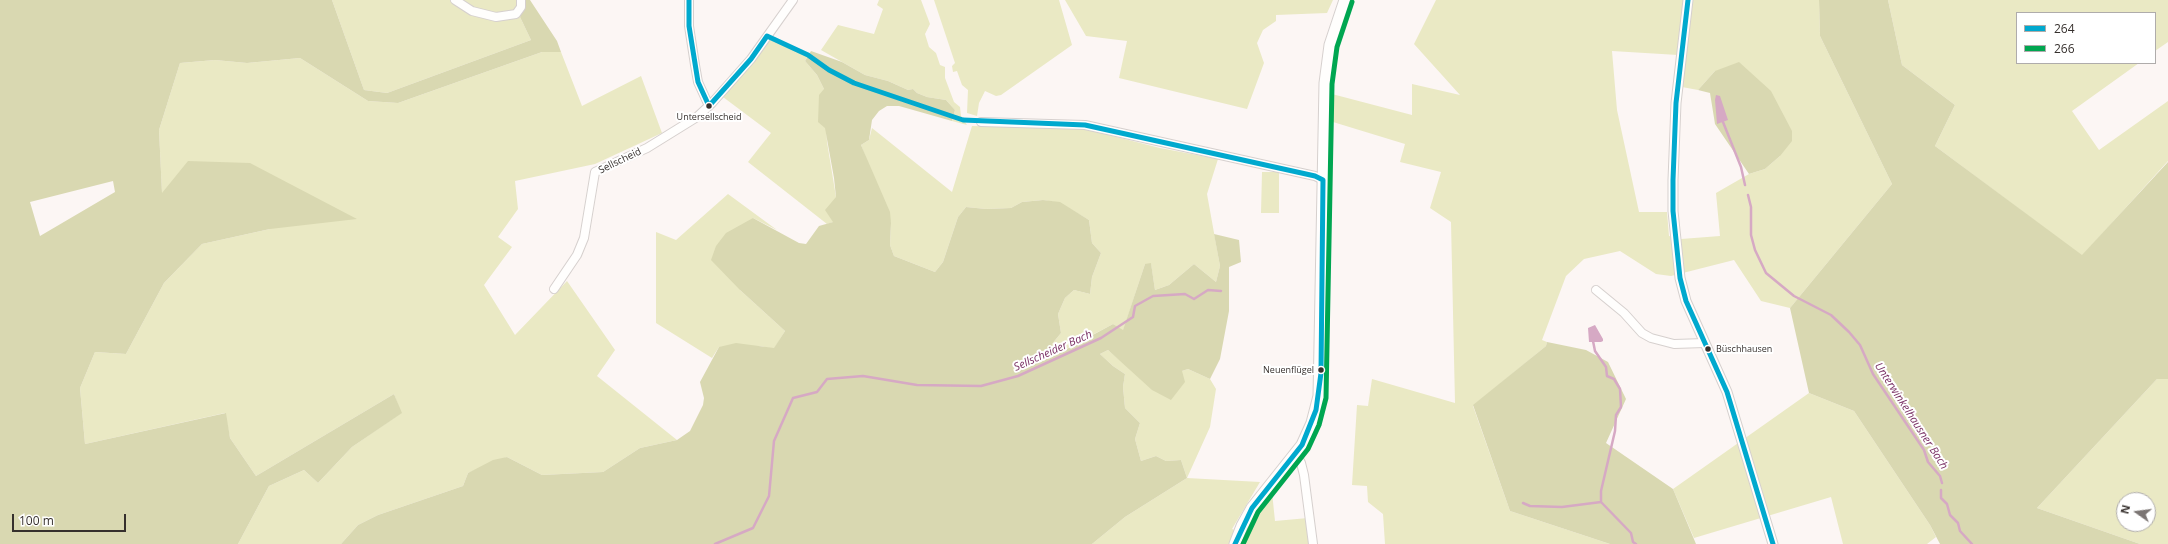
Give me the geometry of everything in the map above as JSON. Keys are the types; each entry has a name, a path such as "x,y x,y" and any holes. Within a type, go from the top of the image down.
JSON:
{"main road":[{"path":"1235,544 1249,514 1270,485 1296,454 1310,429 1316,410 1320,387 1326,68 1332,36 1345,0"}],"street":[{"path":"455,0 472,12 496,17 516,14 521,7 521,0"},
{"path":"689,0 689,26 698,82 709,106"},
{"name":"Sellscheid","path":"554,290 577,255 584,238 595,172 668,136 709,106 751,59 793,0"},
{"path":"1688,0 1676,103 1673,210 1679,271 1686,301 1719,371 1773,544"},
{"path":"981,122 1085,125 1315,176 1323,180"},
{"path":"1596,290 1624,313 1642,333 1651,338 1674,344 1705,343"},
{"path":"1296,454 1301,462 1304,475 1313,544"}],"green space":[{"path":"0,0 332,0 364,90 387,93 531,40 520,17 525,0 530,0 557,41 561,52 542,52 398,103 368,101 300,58 247,63 215,60 180,63 159,130 162,193 188,161 250,163 357,219 270,229 202,244 164,283 126,354 95,352 80,388 85,444 226,413 230,438 256,476 394,394 402,413 352,447 318,483 304,470 269,486 238,544 0,544","holes":["113,181 115,192 40,236 30,202"]},
{"path":"332,0 525,0 520,17 531,40 387,93 364,90"},
{"path":"879,0 921,0 930,24 925,34 929,47 936,53 940,65 945,67 945,78 954,102 960,107 961,116 967,125 952,121 955,110 946,100 927,97 917,93 913,89 908,90 888,81 865,75 821,50 838,25 874,34 883,9 877,5"},
{"path":"934,0 1059,0 1072,45 1001,95 996,96 985,91 979,103 977,116 967,113 968,90 962,85 957,71 953,72 952,66 955,63"},
{"path":"1065,0 1333,0 1327,13 1276,15 1276,21 1263,30 1257,43 1264,63 1247,109 1119,78 1127,41 1086,36"},
{"path":"1436,0 1684,0 1678,55 1612,51 1617,110 1639,212 1667,212 1669,236 1681,239 1720,236 1716,193 1749,174 1765,169 1780,156 1715,71 1698,90 1682,87 1691,0 1819,0 1820,36 1892,184 1790,308 1761,301 1734,260 1671,276 1656,274 1620,251 1584,259 1566,276 1542,340 1547,342 1546,346 1473,406 1510,511 1610,544 1385,544 1383,514 1368,502 1367,486 1352,485 1357,405 1368,406 1372,379 1455,403 1451,222 1430,208 1441,172 1400,162 1405,144 1333,122 1332,94 1412,115 1412,84 1460,95 1414,44"},
{"path":"1819,0 1888,0 1902,65 1955,105 1935,146 2082,255 2168,162 2168,379 2157,379 2037,508 2140,544 1940,544 1930,525 1854,411 1809,393 1790,308 1892,184 1820,36"},
{"path":"1888,0 2168,0 2168,42 2156,50 2156,12 2016,12 2016,64 2138,64 2072,111 2099,150 2168,101 2168,161 2082,256 1935,146 1955,105 1902,65"},
{"path":"770,40 809,54 805,61 817,75 824,89 827,142 836,197 833,222 827,224 748,162 771,133 723,97"},
{"path":"811,51 842,62 865,75 888,81 908,90 913,89 917,93 927,97 946,100 955,110 952,121 899,106 887,106 879,111 872,120 869,140 861,145 890,212 890,245 894,256 935,272 943,262 958,217 966,207 986,209 1011,208 1022,202 1043,200 1060,202 1089,220 1092,243 1101,253 1092,277 1090,294 1074,290 1065,298 1058,314 1061,333 1052,344 1052,357 1113,324 1123,330 1145,264 1151,263 1155,290 1169,285 1194,264 1216,282 1220,266 1214,234 1239,240 1241,262 1229,267 1229,311 1220,359 1210,379 1188,369 1182,371 1185,382 1171,400 1152,390 1108,350 1100,354 1113,366 1125,374 1123,387 1125,408 1140,423 1135,439 1141,461 1156,456 1166,461 1181,460 1187,478 1125,517 1092,544 341,544 358,525 378,515 463,486 468,473 493,460 507,457 542,475 603,472 640,448 677,440 690,431 703,405 704,398 700,382 719,347 736,343 774,348 785,331 740,290 711,260 716,246 726,233 753,218 799,243 806,244 819,226 833,222 825,210 836,197 834,178 825,128 818,122 819,95 824,89 817,75 805,61"},
{"path":"542,52 561,52 582,106 641,76 662,133 595,164 515,181 518,209 498,237 512,247 484,285 515,335 567,281 615,350 597,376 677,440 640,448 603,472 542,475 507,457 468,473 463,486 378,515 358,525 341,544 238,544 269,486 304,470 318,483 352,447 401,413 394,394 256,476 230,438 225,413 85,444 80,388 95,352 126,354 164,283 202,244 270,229 162,194 159,130 180,63 215,60 247,63 300,58 368,101 398,103"},
{"path":"1739,62 1771,91 1792,131 1792,141 1780,156 1765,169 1749,174 1715,124 1710,93 1698,90 1715,71"},
{"path":"972,126 1085,129 1160,148 1218,159 1207,194 1220,266 1216,282 1194,264 1169,285 1155,290 1151,264 1145,264 1123,331 1113,324 1051,357 1052,344 1061,333 1058,314 1065,298 1074,290 1090,294 1092,277 1101,253 1092,243 1089,220 1060,203 1043,200 1022,202 1011,208 986,209 966,207 958,217 943,262 935,272 894,256 890,245 891,223 861,145 869,140 872,128 952,192"},
{"path":"1262,172 1279,172 1279,213 1261,213"},
{"path":"728,194 777,230 753,218 740,290 785,331 774,349 760,346 719,347 712,358 656,323 656,232 676,240"},
{"path":"1547,342 1586,350 1608,362 1626,399 1606,443 1673,489 1696,544 1610,544 1510,511 1473,405 1546,346"},
{"path":"1108,350 1121,361 1182,371 1188,369 1210,379 1216,389 1210,427 1187,478 1181,460 1166,461 1156,456 1141,461 1135,439 1140,423 1125,408 1123,387 1125,374 1113,366 1100,354"},
{"path":"2157,379 2168,379 2168,544 2140,544 2037,508"},
{"path":"1809,393 1854,411 1930,525 1936,537 1927,544 1843,544 1831,497 1694,538 1673,489"},
{"path":"1187,478 1260,482 1232,529 1246,534 1258,510 1272,492 1275,521 1308,518 1311,544 1092,544 1125,517"}],"shaded area":[{"path":"1716,95 1720,96 1728,120 1717,124 1715,100"},
{"path":"1595,325 1603,341 1589,342 1588,328"}],"waterway":[{"name":"Unterwinkelhausner Bach","path":"1723,122 1741,167 1745,185"},
{"name":"Unterwinkelhausner Bach","path":"1748,195 1751,207 1751,235 1755,250 1766,273 1794,296 1831,315 1860,345 1873,374 1924,450 1928,462 1940,476 1942,483"},
{"name":"Sellscheider Bach","path":"715,544 753,528 769,496 774,441 793,398 817,392 827,379 863,376 917,385 981,386 1018,376 1101,338 1133,317 1135,306 1153,296 1185,294 1194,299 1208,290 1221,291"},
{"path":"1593,341 1595,351 1606,367 1607,376 1614,379 1620,389 1621,407 1616,415 1615,431 1601,491 1601,502 1631,533 1633,542 1636,544"},
{"name":"Unterwinkelhausner Bach","path":"1941,490 1941,498 1947,504 1950,515 1958,523 1960,531 1972,544"},
{"path":"1523,503 1530,506 1562,507 1601,502"}],"transit line":[{"name":"264","path":"689,0 689,26 698,82 709,106 751,59 767,36 808,55 829,70 854,83 963,120 1085,125 1315,176 1323,180 1321,373 1316,410 1302,445 1252,508 1235,544"},
{"name":"264","path":"1688,0 1676,103 1673,180 1673,211 1680,278 1686,301 1727,392 1773,544"},
{"name":"266","path":"1243,544 1258,512 1308,449 1319,425 1326,398 1332,84 1337,47 1352,2"}],"place":[{"name":"Untersellscheid","path":"709,106"},
{"name":"Büschhausen","path":"1708,349"},
{"name":"Neuenflügel","path":"1321,370"}]}
